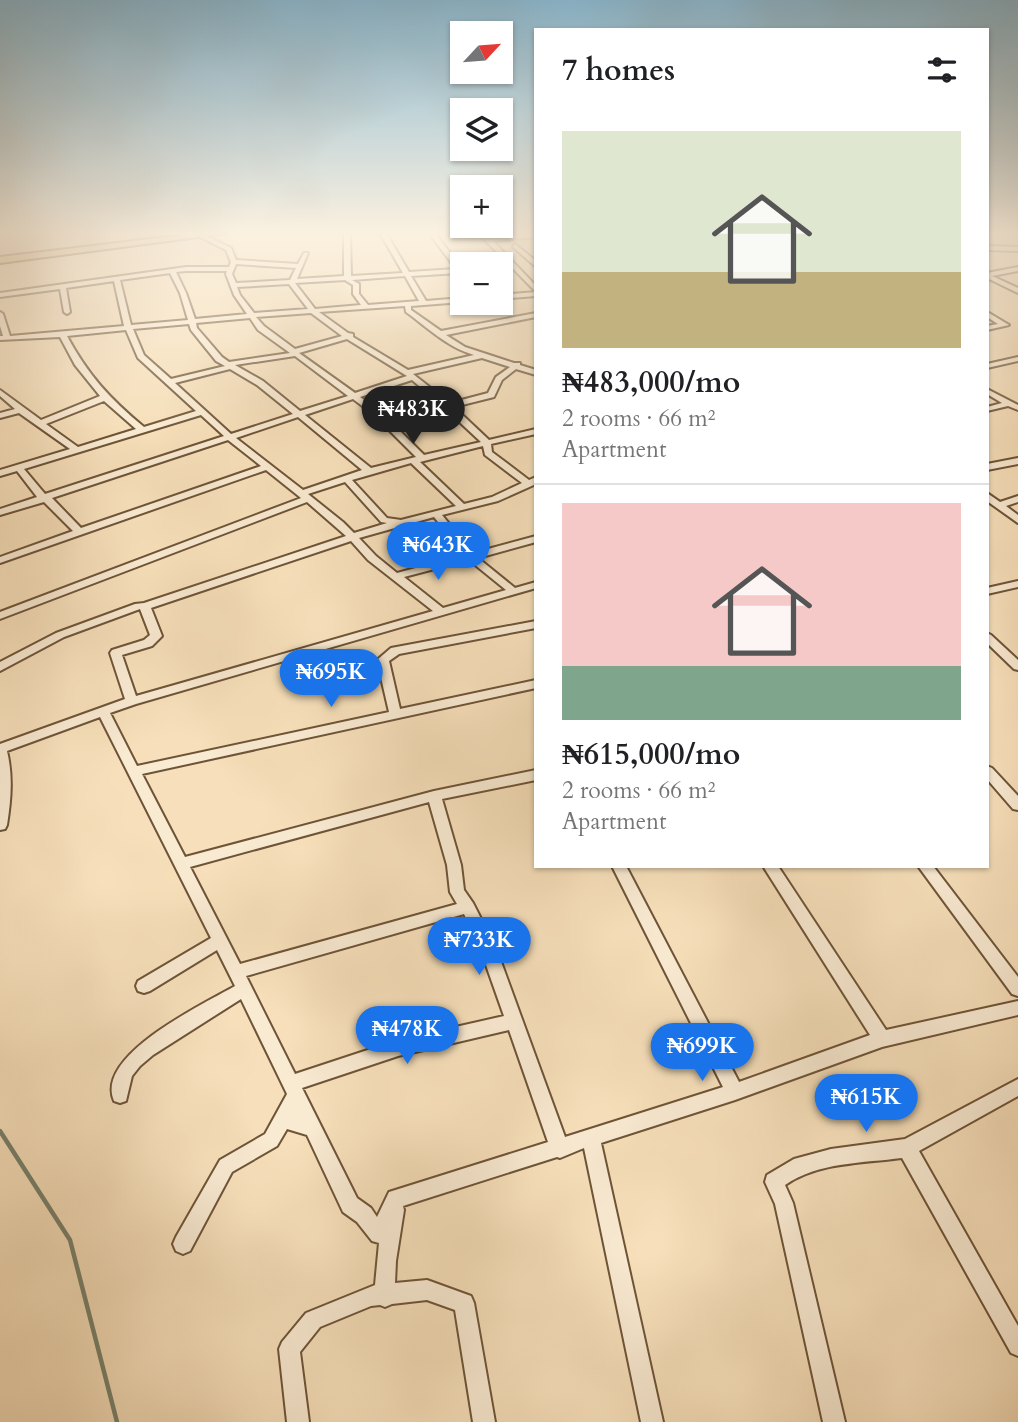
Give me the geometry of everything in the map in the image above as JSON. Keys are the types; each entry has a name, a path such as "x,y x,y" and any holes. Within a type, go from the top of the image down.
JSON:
{"street":[{"path":"64,299 66,312"},
{"path":"122,299 128,326 141,356 231,438 340,524 350,537 440,611"},
{"path":"185,299 192,322 211,350 260,383 369,471"},
{"path":"241,299 267,334 395,429 418,460 463,508"},
{"path":"304,299 328,325 410,375 449,406 487,443 488,453 532,482"},
{"path":"360,299 367,308"},
{"path":"422,299 424,303"},
{"path":"0,314 4,337 450,301"},
{"path":"408,305 408,311 462,349 534,371"},
{"path":"438,334 534,315"},
{"path":"989,315 1005,325 989,328"},
{"path":"62,334 80,367 103,398 143,430"},
{"path":"168,382 230,365 295,353 350,336"},
{"path":"0,512 231,438 410,375 483,355"},
{"path":"989,366 1018,359"},
{"path":"449,406 491,395 499,379 517,365"},
{"path":"0,392 19,410 42,423 77,450"},
{"path":"989,392 1014,405"},
{"path":"42,423 103,398"},
{"path":"989,409 1014,405"},
{"path":"0,416 19,410"},
{"path":"0,473 201,412"},
{"path":"0,616 346,478 534,431"},
{"path":"989,467 1018,461"},
{"path":"0,560 267,467"},
{"path":"19,468 79,532"},
{"path":"346,478 380,524"},
{"path":"0,667 60,635 139,606 350,537 380,524 402,522 463,508 495,499 532,482"},
{"path":"989,498 1018,520"},
{"path":"999,505 1018,499"},
{"path":"437,515 471,557 513,590"},
{"path":"397,576 534,540"},
{"path":"989,590 1018,584"},
{"path":"0,825 6,794 5,766 0,750 132,701 513,590 533,589"},
{"path":"132,701 116,653 148,643 156,636 145,606"},
{"path":"395,713 383,660 387,655 534,624"},
{"path":"989,639 1018,666"},
{"path":"135,771 534,684"},
{"path":"103,711 236,972 350,1205 364,1215 379,1234 397,1199 735,1092 883,1040 1018,1007"},
{"path":"989,773 1018,805"},
{"path":"181,864 434,796 534,775"},
{"path":"434,796 454,866 457,892 468,907 488,948 560,1149"},
{"path":"620,868 735,1092"},
{"path":"771,868 883,1040"},
{"path":"927,868 1018,989"},
{"path":"236,972 468,907"},
{"path":"144,986 218,941"},
{"path":"120,1095 127,1068 134,1060 176,1030 244,989"},
{"path":"293,1089 398,1048 515,1021"},
{"path":"183,1244 226,1166 271,1140 283,1119 293,1089"},
{"path":"834,1422 784,1216 784,1203 774,1182 794,1168 831,1158 907,1148 1016,1091"},
{"path":"283,1119 312,1128"},
{"path":"591,1138 652,1422"},
{"path":"907,1148 1018,1346"},
{"path":"385,1297 386,1261 397,1199"},
{"path":"298,1422 289,1349 313,1321 371,1296 385,1297 427,1290 464,1303 484,1422"}],"waterway":[{"path":"0,1131 70,1240 117,1422"}]}
